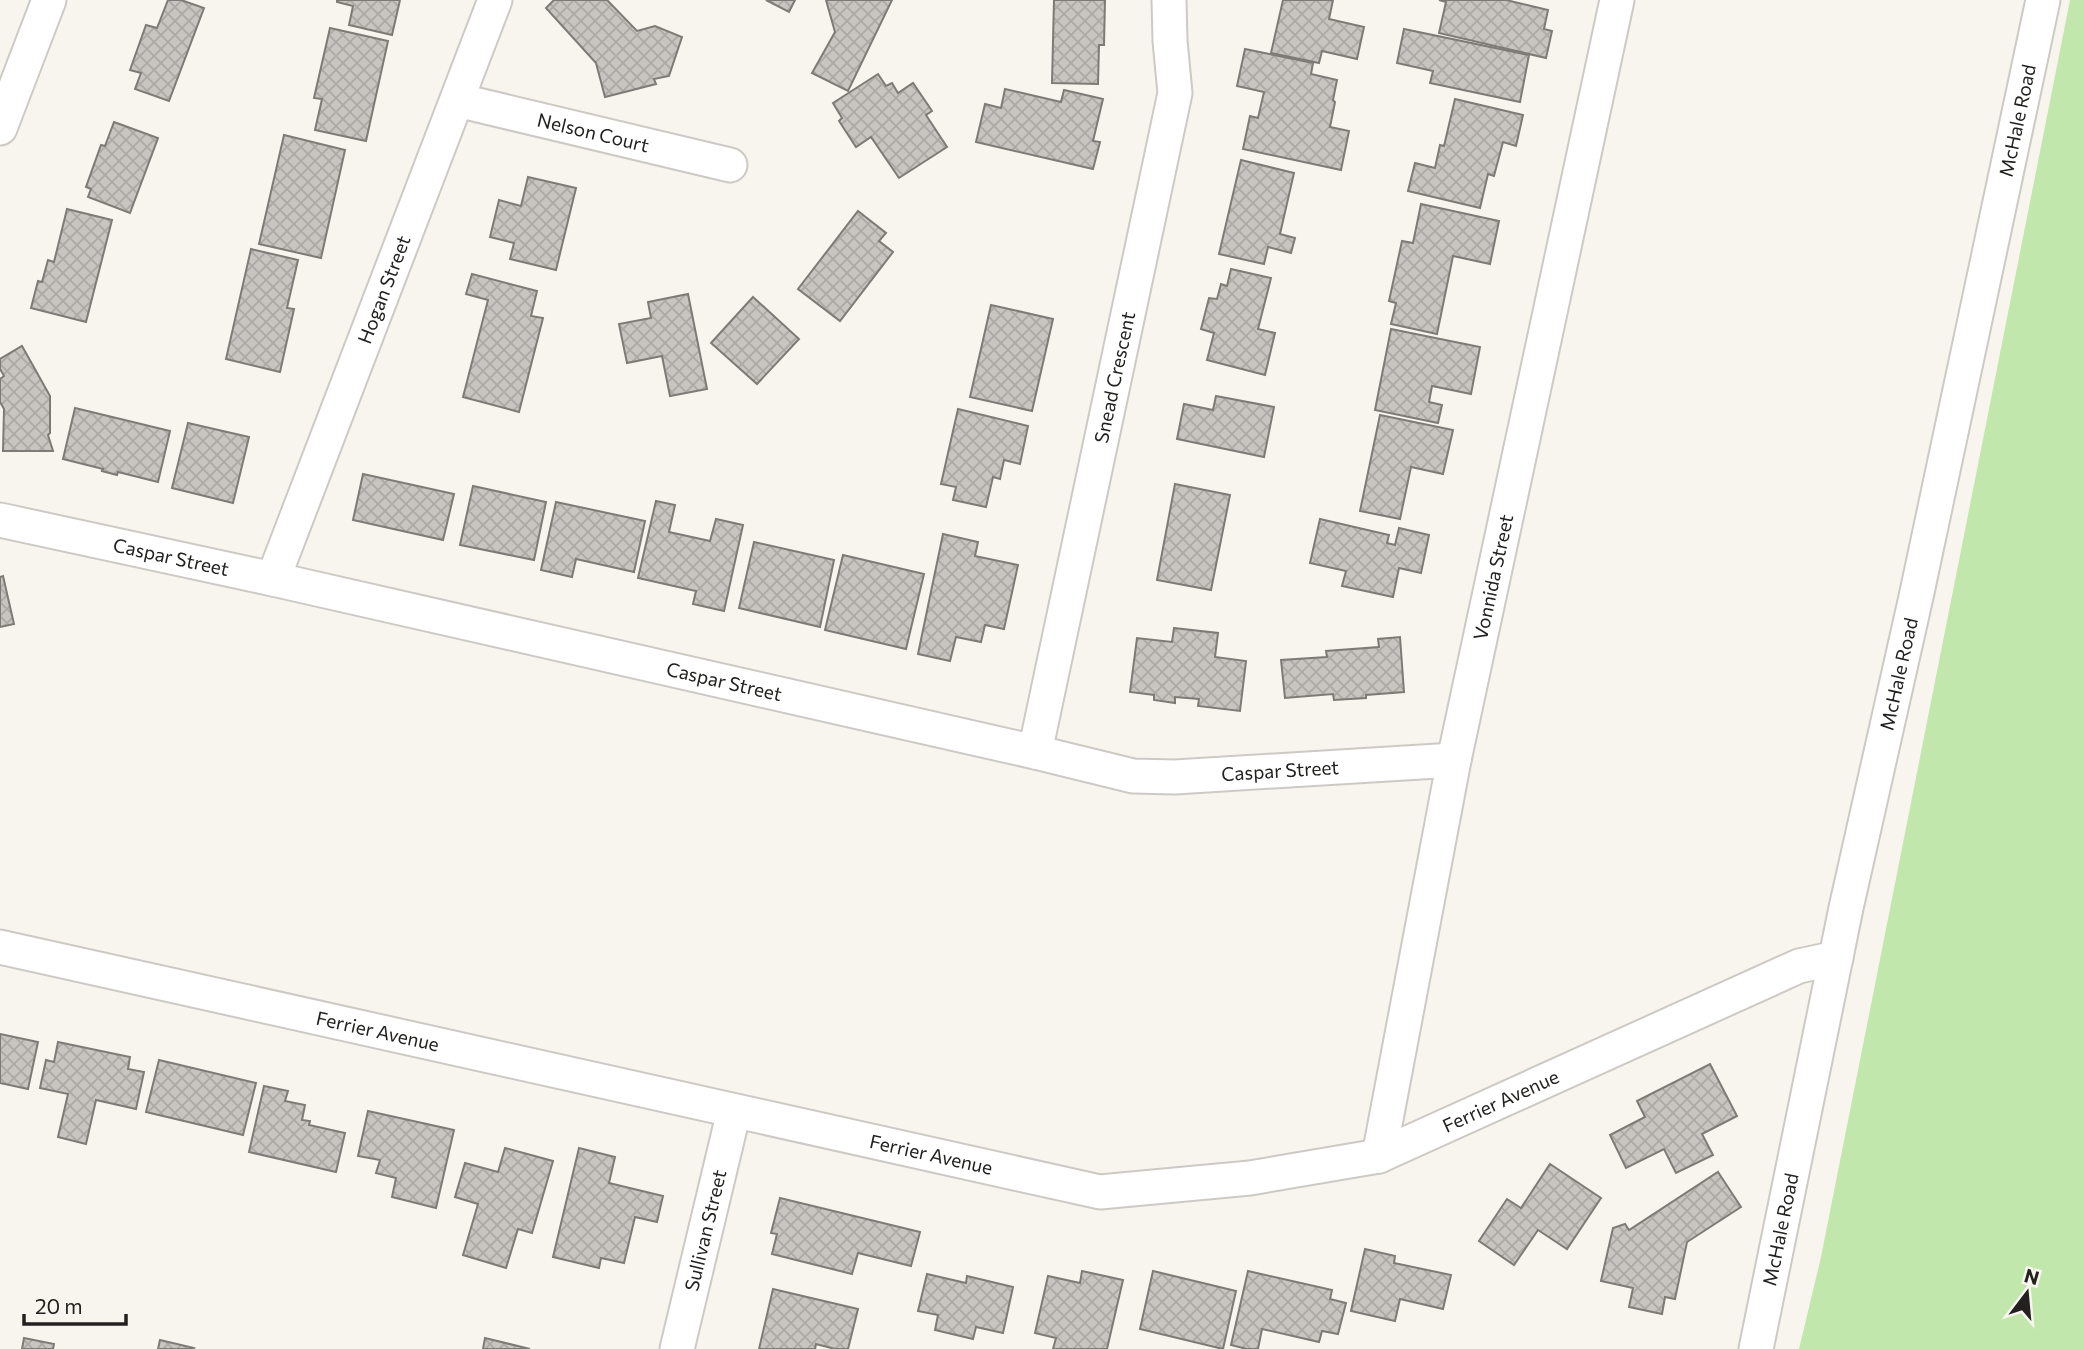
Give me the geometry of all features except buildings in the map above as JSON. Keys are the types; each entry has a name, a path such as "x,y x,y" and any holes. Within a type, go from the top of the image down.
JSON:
{"street":[{"path":"0,128 49,0"},
{"name":"Hogan Street","path":"273,579 495,0"},
{"name":"Snead Crescent","path":"1035,752 1175,93 1169,0"},
{"name":"Vonnida Street","path":"1379,1156 1454,760 1617,0"},
{"name":"McHale Road","path":"1756,1349 1836,958 2043,0"},
{"name":"Nelson Court","path":"457,100 730,164"},
{"name":"Caspar Street","path":"0,520 273,579 1133,776 1165,777 1454,760"},
{"name":"Ferrier Avenue","path":"0,947 1100,1192 1250,1178 1379,1156 1799,965 1836,958"},
{"name":"Sullivan Street","path":"677,1349 734,1111"}],"green space":[{"path":"2070,0 2083,0 2083,1349 1799,1349 1821,1257"}]}
